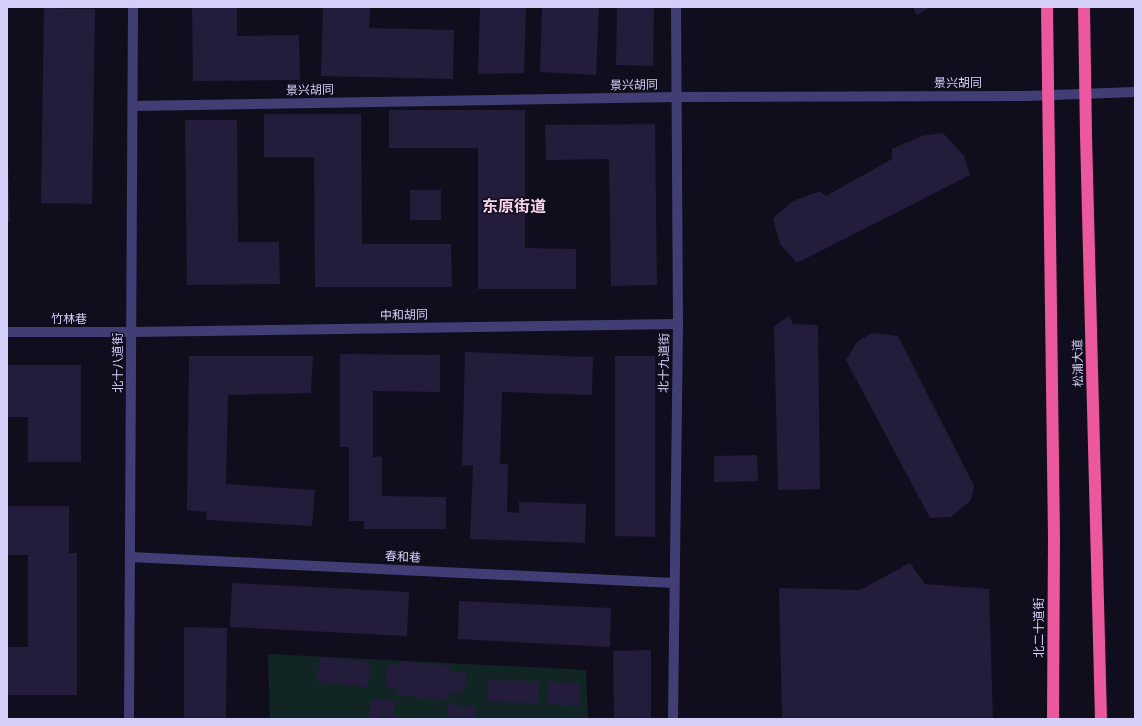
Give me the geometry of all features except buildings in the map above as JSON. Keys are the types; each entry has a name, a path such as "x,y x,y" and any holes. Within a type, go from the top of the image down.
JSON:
{"highway":[{"name":"北二十道街","path":"1048,7 1054,538 1053,719"},
{"name":"松浦大道","path":"1084,7 1101,719"}],"street":[{"name":"北十八道街","path":"129,719 133,7"},
{"name":"北十九道街","path":"672,719 678,324 676,7"},
{"name":"景兴胡同","path":"133,106 676,97 1026,96 1135,92"},
{"name":"中和胡同","path":"132,332 678,324"},
{"name":"竹林巷","path":"7,332 132,332"},
{"name":"春和巷","path":"130,557 674,582"}],"green space":[{"path":"268,654 586,670 588,719 270,719"}],"district":[{"name":"东原街道","path":"514,206"}]}
